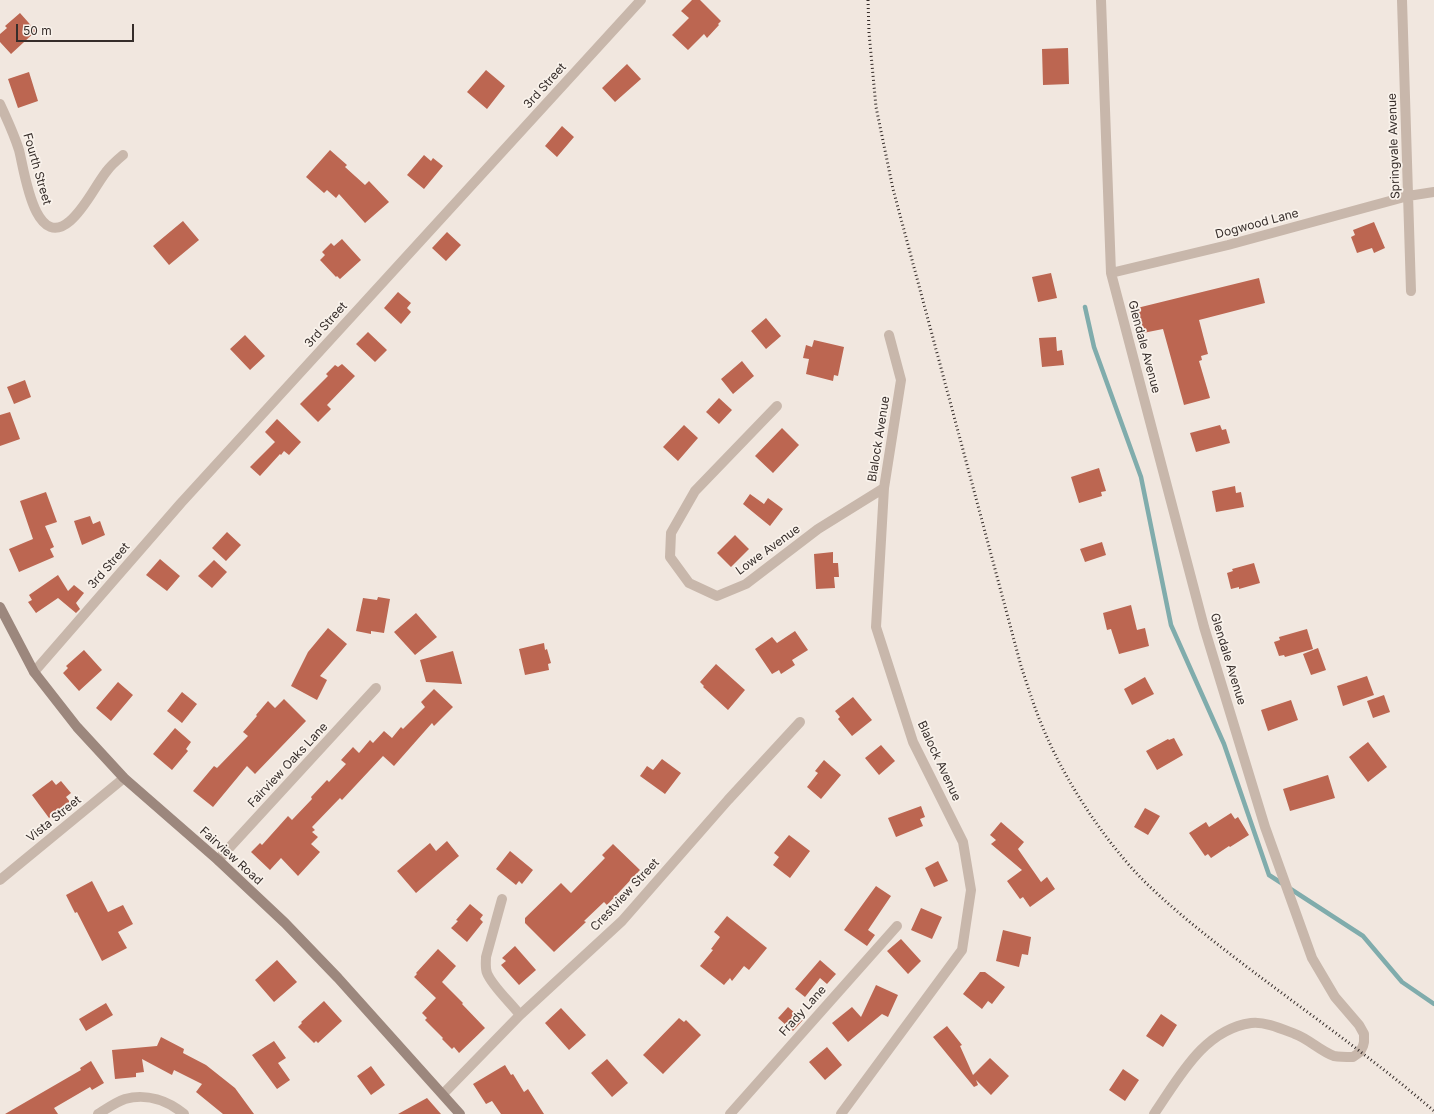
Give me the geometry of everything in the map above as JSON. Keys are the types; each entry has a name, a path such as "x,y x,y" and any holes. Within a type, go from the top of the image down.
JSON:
{"main road":[{"name":"Fairview Road","path":"0,607 34,672 77,727 124,778 218,860 285,923 338,978 460,1114"}],"street":[{"name":"3rd Street","path":"34,672 182,503 641,0"},
{"name":"Glendale Avenue","path":"1101,0 1111,273 1204,627 1265,827 1312,958 1335,996 1359,1025 1364,1034 1363,1046 1360,1052 1353,1057 1335,1056 1318,1048 1299,1036 1276,1026 1252,1023 1232,1029 1212,1040 1197,1053 1154,1114"},
{"name":"Springvale Avenue","path":"1402,0 1411,291"},
{"name":"Fourth Street","path":"0,104 12,128 19,150 30,198 35,211 41,220 54,228 60,227 71,221 107,171 123,154"},
{"name":"Dogwood Lane","path":"1111,273 1228,246 1408,196 1434,192"},
{"name":"Blalock Avenue","path":"841,1114 962,950 971,890 963,842 913,742 876,627 884,488 902,380 889,335"},
{"name":"Lowe Avenue","path":"777,406 695,491 671,533 670,557 689,583 717,596 746,584 818,529 884,488"},
{"name":"Fairview Oaks Lane","path":"218,860 376,688"},
{"name":"Crestview Street","path":"443,1094 520,1015 622,921 723,806 800,722"},
{"name":"Vista Street","path":"0,880 124,778"},
{"path":"502,899 486,957 487,974 520,1015"},
{"name":"Frady Lane","path":"730,1114 897,926"},
{"path":"98,1114 125,1099 139,1097 164,1102 184,1114"}],"building":[{"path":"692,0 700,0 721,21 707,38 704,34 688,50 672,35 689,18 681,11"},
{"path":"20,13 36,31 11,54 0,42 0,34 7,28 5,26"},
{"path":"1068,48 1069,84 1043,85 1042,49"},
{"path":"627,64 641,79 615,102 602,88"},
{"path":"486,70 505,86 487,109 467,92"},
{"path":"29,72 38,101 18,108 8,79"},
{"path":"562,126 574,137 557,157 545,146"},
{"path":"330,150 347,165 345,167 365,185 369,181 389,202 365,223 339,194 336,198 327,190 324,193 306,177"},
{"path":"424,155 431,161 433,158 443,166 424,189 407,175"},
{"path":"183,221 199,240 169,265 153,246"},
{"path":"1374,222 1385,248 1374,253 1372,248 1357,253 1351,237 1355,235 1353,230"},
{"path":"447,232 461,245 446,261 432,248"},
{"path":"342,239 361,260 340,279 337,276 336,277 320,260 325,255 322,252 331,243 334,246"},
{"path":"1051,273 1057,298 1038,302 1032,277"},
{"path":"1259,278 1265,303 1199,320 1208,354 1201,356 1202,360 1199,361 1210,398 1184,405 1163,329 1143,333 1137,308"},
{"path":"398,292 411,303 407,308 411,312 401,324 384,308"},
{"path":"766,318 781,336 766,349 751,331"},
{"path":"368,332 387,350 375,362 356,344"},
{"path":"245,335 265,356 250,370 230,349"},
{"path":"1056,337 1057,351 1062,350 1064,365 1042,367 1039,338"},
{"path":"814,340 844,347 838,376 834,375 833,381 806,374 809,359 803,358 806,345 812,347"},
{"path":"742,361 754,376 733,394 721,379"},
{"path":"342,364 355,376 327,405 331,409 318,422 300,404 328,376 326,374 335,365 338,367"},
{"path":"25,380 31,397 14,404 7,387"},
{"path":"719,398 732,410 719,424 706,412"},
{"path":"10,412 20,439 0,446 0,415"},
{"path":"277,419 301,442 289,455 284,451 281,455 280,454 260,476 250,467 275,442 265,432"},
{"path":"684,425 698,438 678,461 663,447"},
{"path":"1220,425 1222,430 1226,429 1230,443 1196,452 1190,433"},
{"path":"782,428 799,445 773,473 755,456"},
{"path":"1099,468 1106,491 1101,492 1102,496 1079,503 1071,477"},
{"path":"1235,486 1236,493 1241,492 1244,507 1216,512 1212,491"},
{"path":"46,492 57,522 45,526 54,547 50,549 54,557 19,572 9,549 33,539 20,501"},
{"path":"750,494 764,504 768,498 783,509 770,526 743,504"},
{"path":"90,516 93,524 100,521 105,535 82,545 74,521"},
{"path":"227,532 241,545 226,561 212,548"},
{"path":"735,535 749,549 731,567 717,553"},
{"path":"1102,542 1106,555 1085,562 1080,549"},
{"path":"833,552 833,563 838,563 839,577 834,577 835,588 816,589 814,554"},
{"path":"160,559 180,576 167,591 146,575"},
{"path":"214,560 227,572 212,588 198,576"},
{"path":"1254,563 1260,583 1239,589 1239,587 1231,589 1227,573 1233,571 1232,569"},
{"path":"58,575 68,591 74,585 84,593 76,603 80,609 76,613 58,598 36,613 28,602 32,600 29,595"},
{"path":"378,597 390,599 384,633 371,631 371,634 356,631 363,598 377,600"},
{"path":"1131,605 1137,630 1145,628 1149,646 1119,654 1111,629 1107,630 1103,613"},
{"path":"416,613 437,637 415,655 394,632"},
{"path":"328,628 347,644 320,676 327,680 317,700 291,686 308,652"},
{"path":"1307,629 1313,649 1285,657 1284,655 1279,656 1274,642 1280,640 1279,637"},
{"path":"795,631 808,650 792,660 795,665 781,674 779,670 772,674 755,649 772,637 777,643"},
{"path":"544,643 545,650 547,649 551,663 548,664 549,670 525,675 519,649"},
{"path":"1318,648 1326,670 1311,675 1303,654"},
{"path":"84,650 102,670 79,691 63,673 68,668 66,666"},
{"path":"453,651 462,684 426,682 420,660"},
{"path":"716,664 745,690 728,710 703,687 704,686 700,682"},
{"path":"1367,676 1374,695 1343,706 1337,686"},
{"path":"1145,677 1154,694 1132,705 1124,689"},
{"path":"118,682 133,695 111,721 96,708"},
{"path":"434,689 453,707 434,726 432,723 394,766 383,756 342,800 340,798 312,827 315,830 312,832 318,837 311,844 320,852 298,876 281,858 270,870 251,852 260,843 262,845 288,816 292,820 312,799 311,797 327,780 329,782 346,764 341,760 353,747 359,753 370,740 373,743 384,731 392,738 401,727 403,729 425,707 421,702"},
{"path":"182,692 197,704 182,723 167,711"},
{"path":"1384,695 1390,712 1373,718 1367,701"},
{"path":"853,697 872,720 852,736 838,719 840,717 835,711"},
{"path":"284,699 306,721 255,774 247,766 213,807 193,791 214,766 217,768 248,736 243,732 268,701 275,708"},
{"path":"1291,700 1298,720 1268,731 1261,710"},
{"path":"175,728 191,742 186,749 188,751 172,770 153,754"},
{"path":"1174,738 1183,755 1157,770 1146,751 1168,739"},
{"path":"1368,742 1387,767 1368,782 1349,757"},
{"path":"881,745 895,761 879,775 865,758"},
{"path":"662,759 681,773 665,794 640,776 647,766 653,770"},
{"path":"824,760 841,775 821,799 807,787 818,773 815,771"},
{"path":"1328,775 1335,798 1290,811 1283,789"},
{"path":"52,780 56,785 61,781 71,793 66,797 70,802 49,818 32,795"},
{"path":"921,806 925,817 920,819 923,826 896,837 888,818"},
{"path":"1145,808 1160,816 1148,835 1134,827"},
{"path":"1231,813 1235,819 1238,817 1249,835 1211,858 1208,854 1205,856 1189,833 1206,822 1209,827"},
{"path":"1001,822 1024,842 1018,849 1041,882 1047,877 1055,889 1030,907 1023,897 1020,899 1007,881 1022,870 991,844 996,840 990,835"},
{"path":"789,835 810,851 790,878 773,865 779,857 774,853"},
{"path":"447,841 459,856 416,893 397,871 430,843 436,851"},
{"path":"613,844 640,870 607,905 604,902 584,921 586,922 554,952 525,923 525,918 561,883 571,893 605,858 602,855"},
{"path":"510,851 533,870 522,884 519,881 516,885 496,869"},
{"path":"938,861 948,881 934,887 925,868"},
{"path":"92,881 108,912 123,905 133,924 118,932 127,948 102,961 77,912 75,913 66,895"},
{"path":"876,886 891,896 868,930 875,935 867,946 844,930"},
{"path":"470,904 483,915 480,919 483,922 467,942 451,928"},
{"path":"921,908 942,917 932,939 911,930"},
{"path":"727,916 767,948 749,970 744,966 732,981 730,978 724,985 700,966 713,950 711,949 720,937 714,932"},
{"path":"1003,930 1031,937 1028,955 1022,954 1019,967 996,961"},
{"path":"901,939 921,961 908,974 887,951"},
{"path":"515,946 536,970 519,985 501,965 506,961 502,958"},
{"path":"438,949 456,966 442,982 485,1028 459,1053 454,1047 452,1049 425,1020 427,1018 422,1013 436,998 414,977"},
{"path":"277,960 297,982 274,1002 255,980"},
{"path":"820,960 836,974 827,984 820,978 805,997 795,989"},
{"path":"980,972 985,972 1005,987 992,1004 988,1001 982,1009 963,994"},
{"path":"876,985 898,995 888,1017 882,1014 848,1042 832,1023 852,1007 861,1017"},
{"path":"324,1001 342,1021 318,1043 316,1041 314,1043 298,1027 302,1023 301,1022"},
{"path":"106,1003 113,1015 86,1031 79,1019"},
{"path":"788,1007 803,1020 793,1031 778,1018"},
{"path":"561,1008 586,1035 569,1050 545,1023"},
{"path":"1161,1014 1177,1025 1163,1047 1146,1036"},
{"path":"679,1018 684,1022 686,1020 701,1035 663,1074 643,1055"},
{"path":"947,1026 962,1045 960,1046 973,1075 990,1058 1009,1076 991,1095 976,1080 978,1085 974,1087 933,1037"},
{"path":"161,1037 184,1049 183,1053 206,1065 235,1088 254,1114 223,1114 196,1092 202,1084 174,1070 172,1075 142,1059 144,1072 136,1073 136,1077 115,1079 112,1050 157,1046"},
{"path":"274,1041 286,1058 278,1063 290,1080 277,1089 252,1055"},
{"path":"827,1047 842,1065 825,1080 809,1062"},
{"path":"607,1059 628,1083 612,1097 591,1073"},
{"path":"91,1061 104,1083 92,1090 90,1087 54,1108 58,1114 5,1114 81,1070 80,1068"},
{"path":"505,1065 511,1075 513,1074 524,1092 528,1089 544,1114 501,1114 492,1101 486,1104 473,1084"},
{"path":"371,1066 385,1085 371,1095 357,1076"},
{"path":"1123,1069 1139,1080 1125,1101 1109,1090"},
{"path":"427,1098 441,1114 398,1114"}],"waterway":[{"path":"1085,307 1094,347 1141,477 1171,625 1224,744 1269,875 1363,936 1402,982 1434,1004"}],"railway":[{"path":"868,0 869,33 876,107 893,189 1021,666 1037,713 1056,757 1081,800 1110,842 1125,861 1154,891 1208,937 1367,1057 1434,1111"}]}
